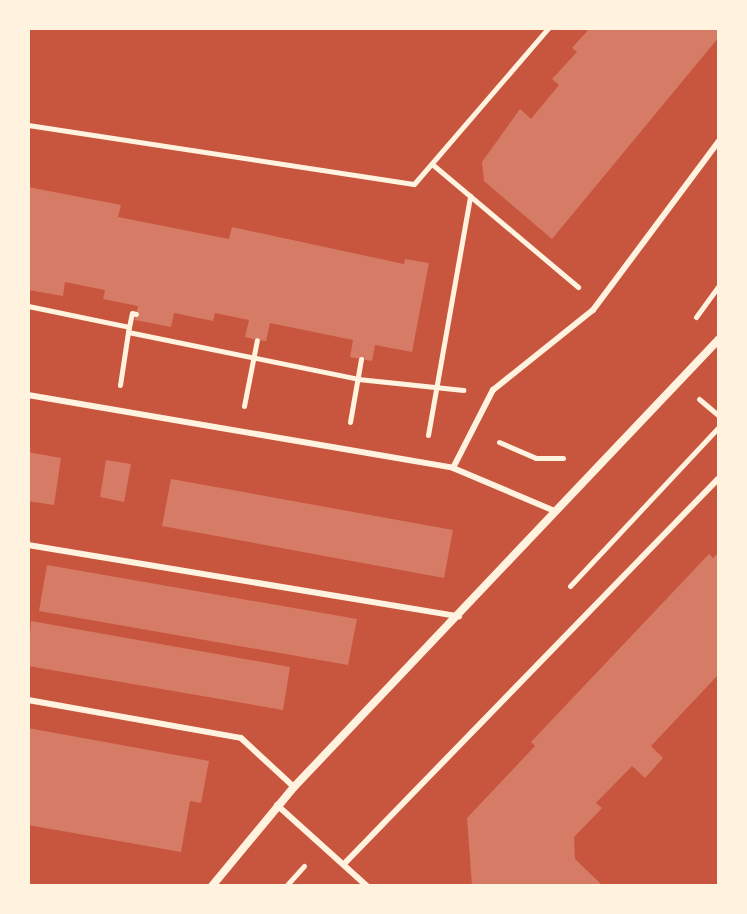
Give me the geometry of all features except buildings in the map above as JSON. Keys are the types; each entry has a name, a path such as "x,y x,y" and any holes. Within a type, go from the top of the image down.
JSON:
{"street":[{"path":"212,886 277,805 719,339"}],"lane":[{"path":"453,468 493,390 597,304 719,141"},
{"path":"28,395 453,468 555,511"},
{"path":"344,864 719,478"},
{"path":"28,545 459,616"},
{"path":"28,700 241,738 294,787"},
{"path":"277,805 367,886"}],"path":[{"path":"28,125 414,184 548,28"},
{"path":"432,164 597,304"},
{"path":"423,464 470,196"},
{"path":"28,306 358,379 436,390 493,390"},
{"path":"116,409 128,330 132,313 136,314"},
{"path":"239,432 257,340"},
{"path":"345,450 361,359"}]}
